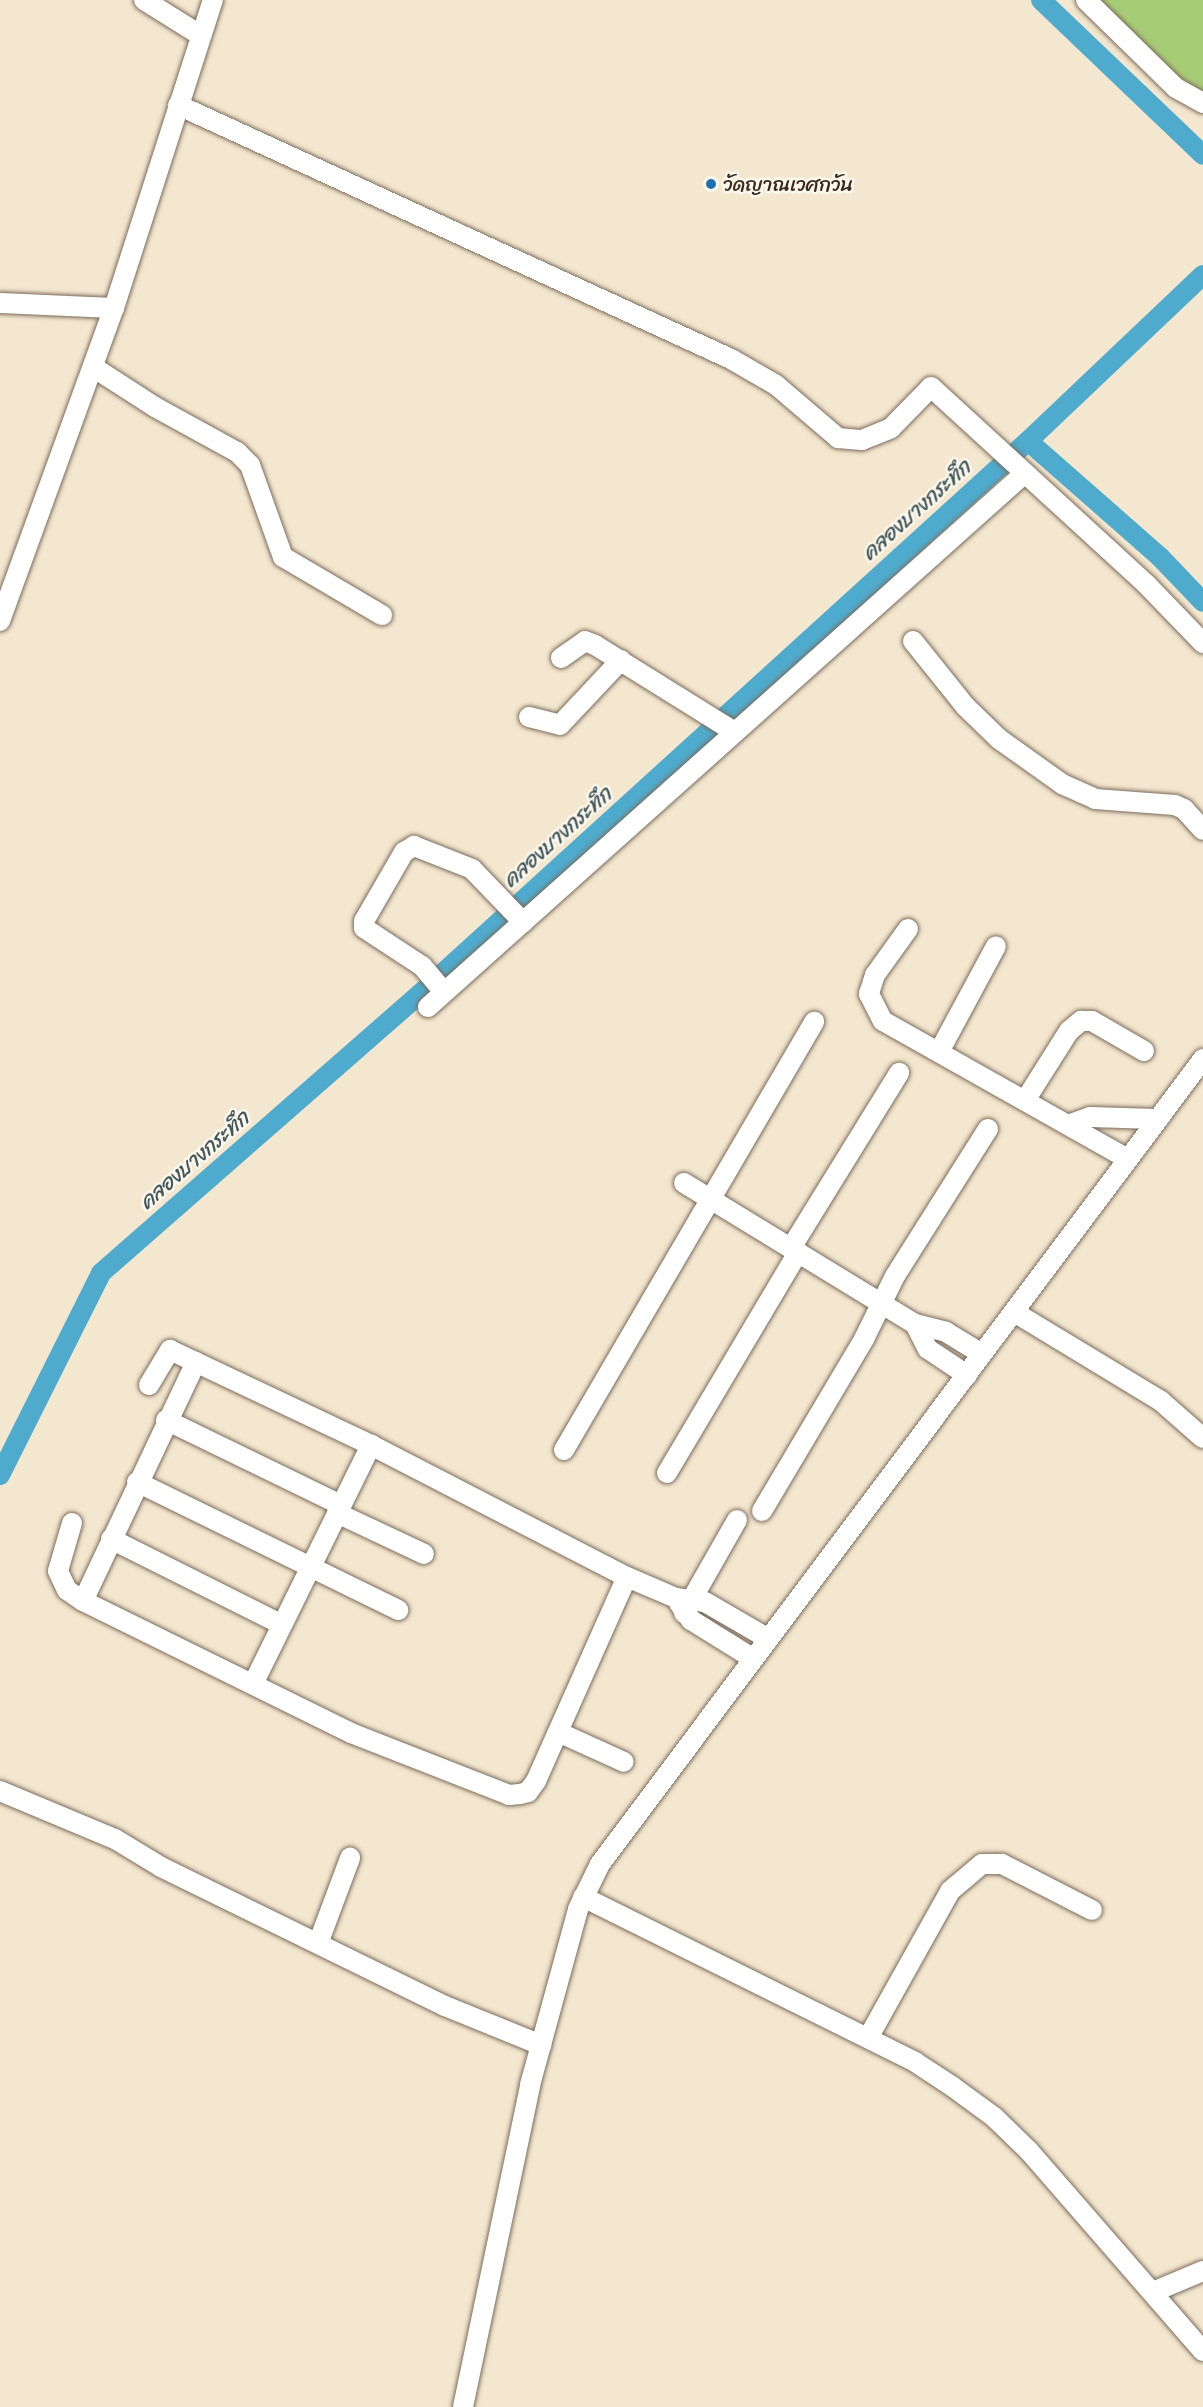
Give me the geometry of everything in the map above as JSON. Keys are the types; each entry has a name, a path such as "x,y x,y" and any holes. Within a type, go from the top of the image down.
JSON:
{"street":[{"path":"144,0 200,35"},
{"path":"0,621 114,308 213,0"},
{"path":"1086,0 1176,88 1203,103"},
{"path":"178,105 731,359 776,385 838,438 862,440 891,428 931,387 955,405 1019,470 1147,585 1203,643"},
{"path":"0,303 114,308"},
{"path":"93,367 155,407 237,452 250,465 283,557 382,615"},
{"path":"428,1007 441,990 521,920 728,728 1019,470"},
{"path":"561,658 585,641 621,660 728,728"},
{"path":"913,641 965,706 999,739 1062,784 1095,799 1174,805 1184,809 1203,830"},
{"path":"529,717 560,724 621,660"},
{"path":"441,990 422,966 364,928 364,921 404,852 414,846 432,851 472,869 521,920"},
{"path":"908,929 874,975 869,994 883,1021 1071,1124 1126,1158"},
{"path":"939,1052 996,946"},
{"path":"1026,1099 1069,1031 1081,1021 1092,1021 1144,1051"},
{"path":"564,1450 814,1022"},
{"path":"463,2407 541,2045 583,1897 627,1824 967,1375 1126,1158 1203,1059"},
{"path":"667,1473 899,1072"},
{"path":"1071,1124 1090,1117 1156,1119"},
{"path":"762,1511 882,1303 988,1129"},
{"path":"684,1183 915,1324 946,1332 982,1354"},
{"path":"1014,1312 1161,1401 1203,1438"},
{"path":"915,1324 928,1348 967,1375"},
{"path":"149,1385 170,1350 371,1445 627,1577 767,1638"},
{"path":"83,1601 166,1420 196,1362"},
{"path":"166,1420 424,1554"},
{"path":"253,1684 371,1445"},
{"path":"137,1482 311,1570 398,1610"},
{"path":"684,1603 737,1520"},
{"path":"72,1523 58,1571 68,1590 83,1601 351,1733 509,1794 528,1792 558,1732 627,1577"},
{"path":"111,1539 281,1624"},
{"path":"684,1603 752,1658"},
{"path":"558,1732 624,1762"},
{"path":"0,1791 116,1839 161,1867 319,1941 445,2006 541,2045"},
{"path":"319,1941 350,1858"},
{"path":"868,2038 950,1891 982,1864 1002,1864 1092,1910"},
{"path":"583,1897 915,2061 994,2116 1153,2292 1203,2352"},
{"path":"1153,2292 1203,2271"}],"green space":[{"path":"1085,0 1203,0 1203,112"}],"waterway":[{"path":"1041,0 1203,155"},
{"name":"คลองบางกระทึก","path":"0,1475 101,1273 433,982 1028,441 1203,275"},
{"path":"1028,441 1160,557 1203,602"}],"place":[{"name":"วัดญาณเวศกวัน","path":"711,184"}]}
